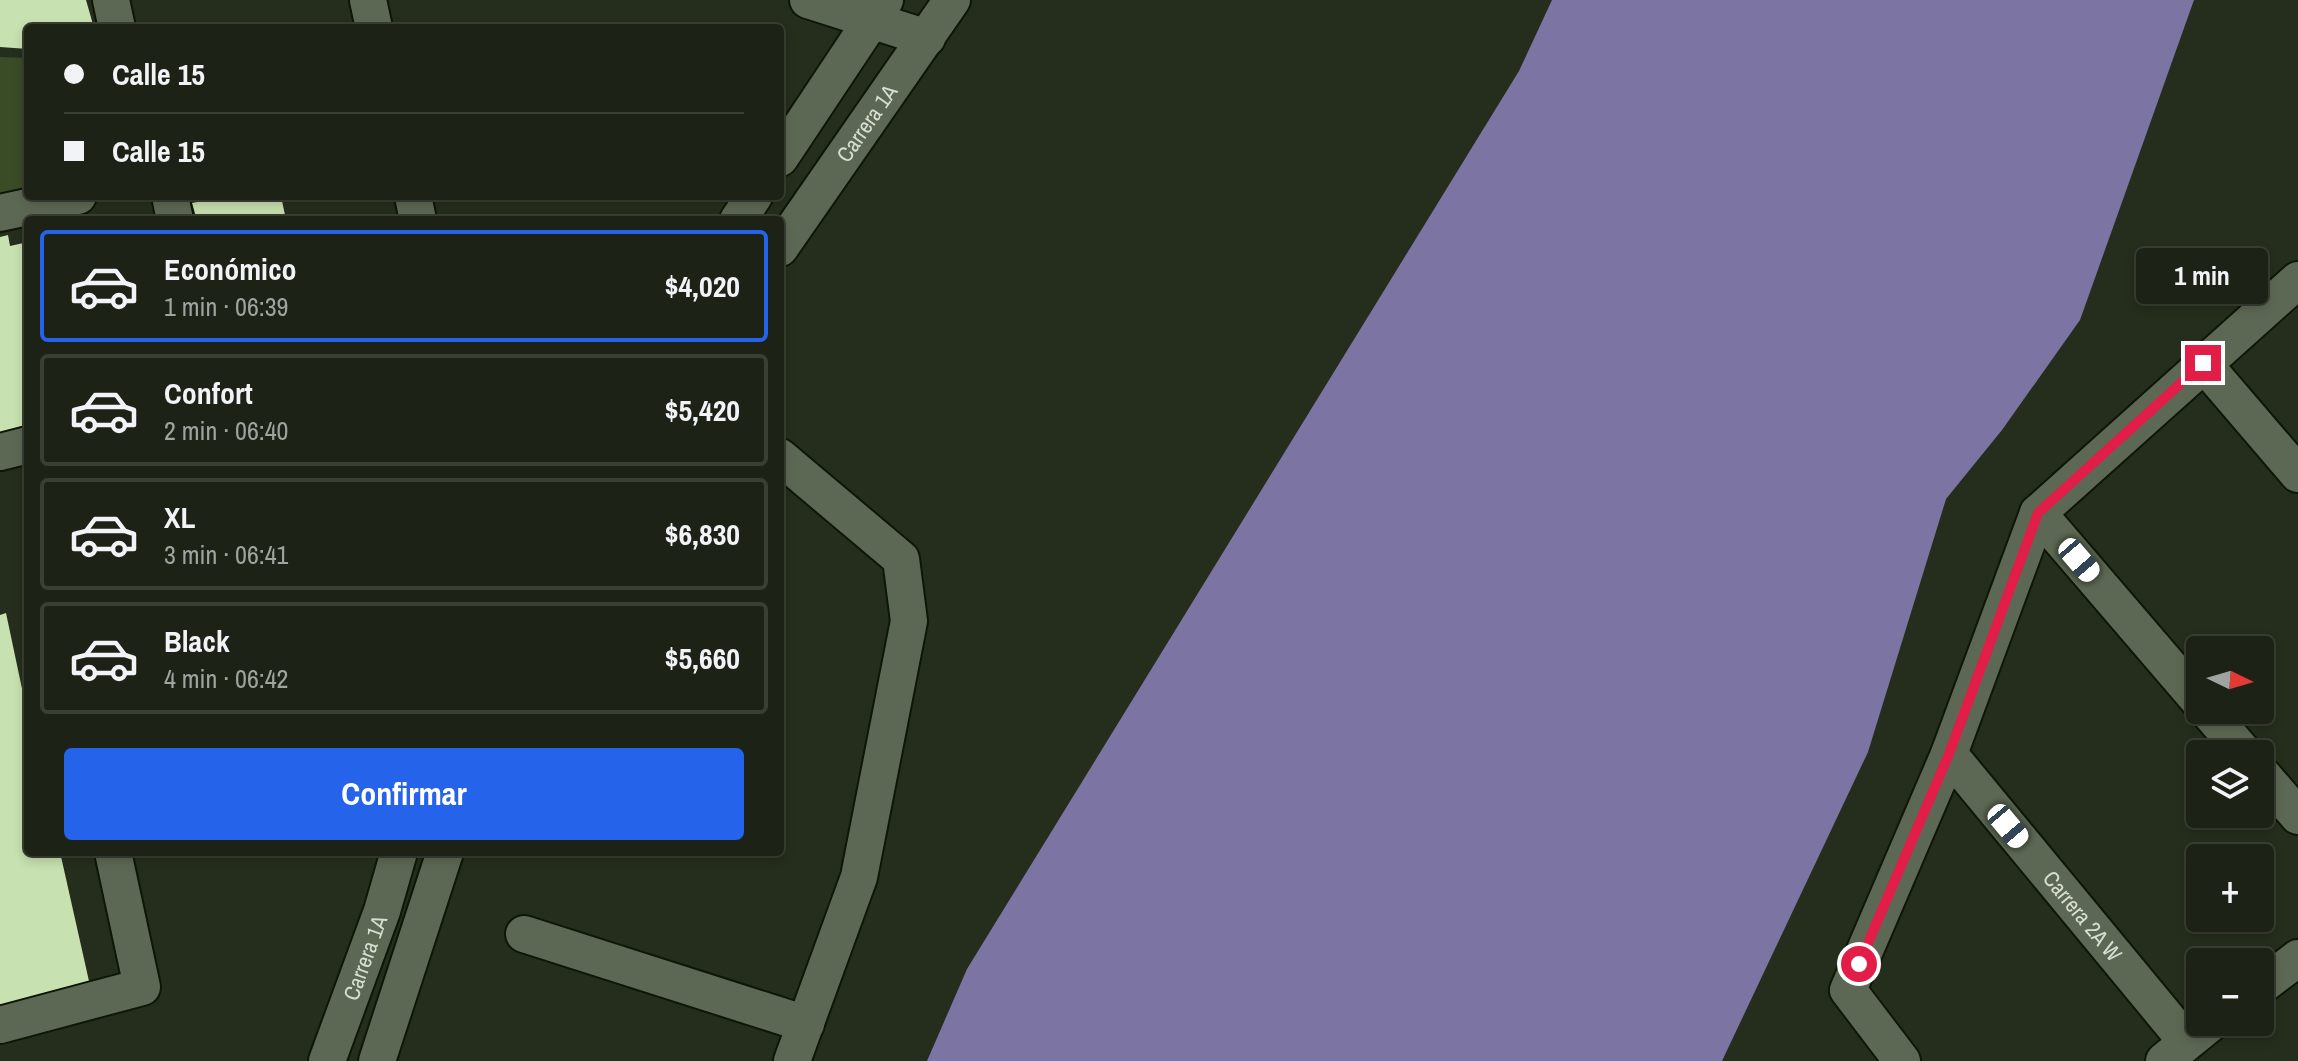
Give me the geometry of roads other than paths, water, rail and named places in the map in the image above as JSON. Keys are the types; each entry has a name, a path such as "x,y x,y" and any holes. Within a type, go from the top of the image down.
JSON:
{"street":[{"path":"111,0 116,24"},
{"path":"368,0 373,24"},
{"path":"810,0 879,9 927,38"},
{"name":"Carrera 1A","path":"784,242 952,0"},
{"path":"784,152 879,9"},
{"path":"0,213 60,200"},
{"path":"1902,1061 1848,990 1949,754 2038,513 2298,280"},
{"path":"2203,363 2298,474"},
{"path":"0,452 24,446"},
{"path":"784,460 901,559 909,621 859,877 792,1061"},
{"path":"2038,513 2186,686"},
{"path":"2219,724 2233,740"},
{"name":"Carrera 2A W","path":"1949,754 2187,1041"},
{"path":"2274,788 2298,816"},
{"path":"0,1025 142,987 114,856"},
{"name":"Carrera 1A","path":"327,1061 382,911 398,856"},
{"name":"Carrera 1A","path":"377,1061 444,856"},
{"path":"524,934 806,1024"},
{"path":"2274,976 2298,958"}]}
